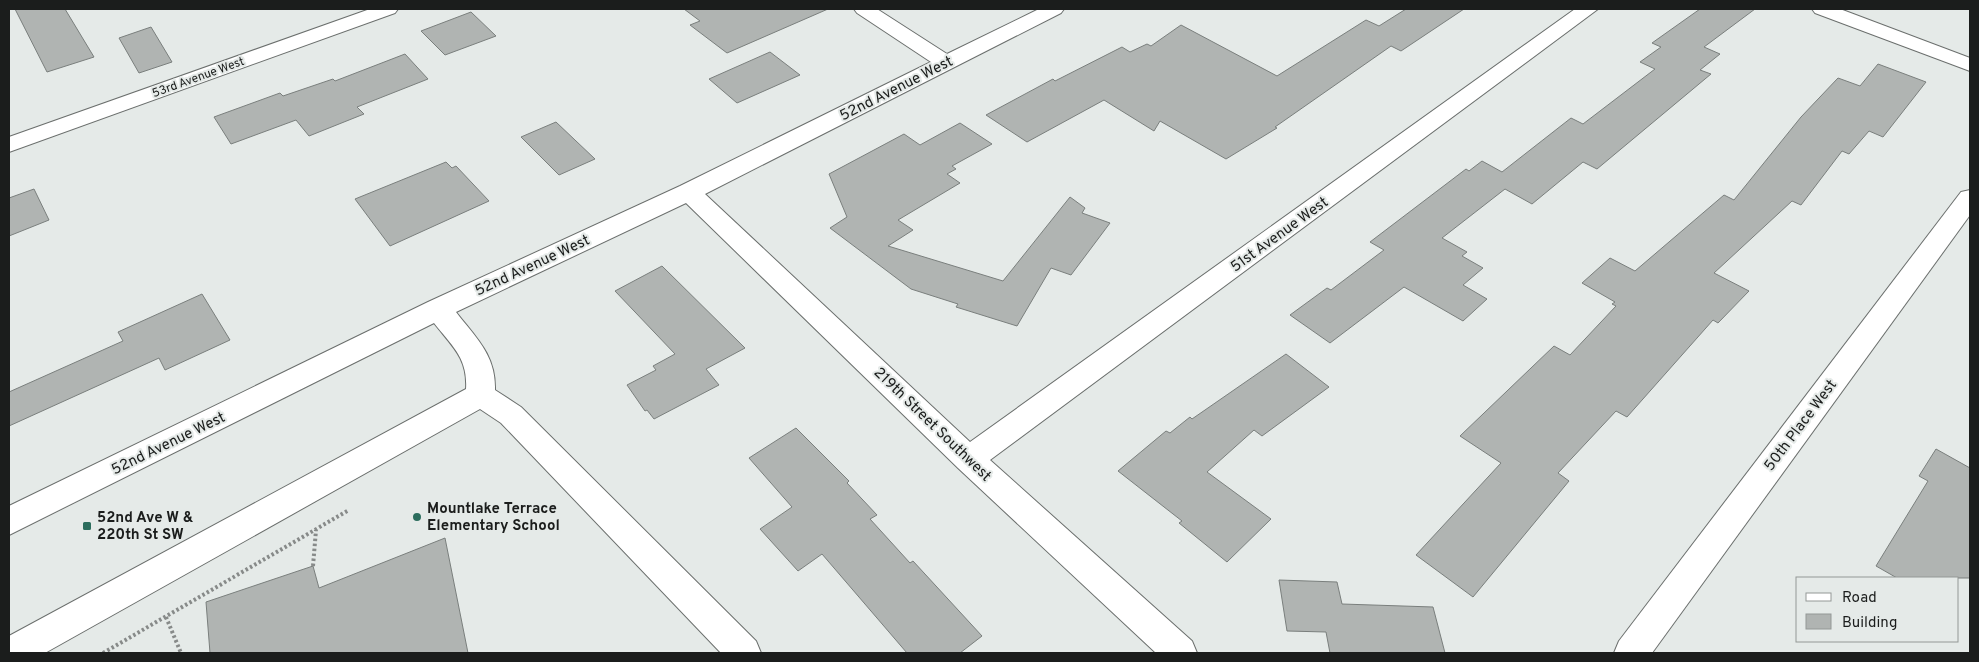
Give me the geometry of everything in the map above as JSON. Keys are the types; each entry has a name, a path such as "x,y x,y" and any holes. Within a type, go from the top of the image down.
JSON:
{"street":[{"name":"53rd Avenue West","path":"9,145 388,9"},
{"path":"864,9 946,63"},
{"name":"52nd Avenue West","path":"9,521 438,309 689,192 1054,9"},
{"name":"51st Avenue West","path":"969,459 1588,9"},
{"path":"1822,9 1970,65"},
{"name":"219th Street Southwest","path":"689,192 969,459 1180,653"},
{"name":"50th Place West","path":"1631,653 1970,198"},
{"path":"438,309 475,356 482,373 480,395"},
{"path":"12,653 480,395"},
{"path":"480,395 503,408 511,415 744,653"}],"path":[{"path":"103,653 358,505"},
{"path":"313,566 316,529"},
{"path":"166,617 181,653"}],"building":[{"path":"15,9 65,9 94,57 47,72"},
{"path":"684,9 828,9 727,53 690,25 700,21"},
{"path":"1406,9 1464,9 1401,51 1391,46 1275,127 1277,128 1226,159 1160,121 1154,131 1104,100 1027,142 986,115 1053,79 1055,81 1122,47 1130,52 1147,44 1151,46 1181,25 1277,76 1366,20 1379,26"},
{"path":"1700,9 1755,9 1704,47 1720,54 1700,70 1711,74 1597,169 1583,162 1532,204 1505,189 1442,238 1467,252 1462,256 1483,268 1463,285 1487,299 1463,321 1404,287 1330,343 1290,315 1327,288 1331,290 1384,250 1370,242 1466,169 1469,171 1482,161 1502,172 1571,118 1583,124 1655,69 1640,62 1661,47 1652,43"},
{"path":"471,12 496,36 445,55 421,31"},
{"path":"151,27 172,62 139,73 119,38"},
{"path":"770,52 800,75 737,103 709,79"},
{"path":"405,54 428,79 357,107 364,114 309,136 296,120 231,144 214,117 280,93 283,96 333,79 335,81"},
{"path":"1878,64 1926,82 1883,137 1869,131 1849,154 1842,151 1801,205 1792,201 1714,273 1749,291 1718,323 1713,320 1627,417 1616,411 1558,473 1569,481 1473,597 1416,555 1501,463 1460,436 1554,346 1570,355 1616,306 1612,304 1615,302 1582,283 1610,258 1635,271 1724,195 1734,200 1801,117 1838,78 1860,86"},
{"path":"556,122 595,159 559,175 521,137"},
{"path":"960,123 992,144 952,166 956,169 947,174 960,183 898,220 913,230 888,246 1003,281 1070,197 1085,208 1082,213 1110,223 1071,275 1051,268 1017,326 956,307 958,304 911,289 830,228 847,217 829,174 904,134 920,145"},
{"path":"446,162 452,168 456,166 489,201 390,246 355,199"},
{"path":"34,189 49,220 9,236 9,198"},
{"path":"662,266 745,348 706,369 719,385 654,419 647,410 645,411 627,385 656,370 653,366 675,354 615,291"},
{"path":"202,294 230,340 165,370 159,358 9,426 9,392 123,341 118,332"},
{"path":"1286,354 1329,387 1262,436 1254,430 1207,472 1271,519 1227,562 1179,523 1182,521 1118,471 1166,431 1170,433 1190,417 1192,419"},
{"path":"796,428 849,481 847,483 877,515 870,519 910,563 913,561 982,636 960,653 907,653 822,554 798,571 760,529 792,507 749,458"},
{"path":"1936,449 1970,468 1970,578 1895,577 1876,566 1928,481 1919,476"},
{"path":"445,538 468,653 210,653 206,602 313,566 319,588"},
{"path":"1279,580 1337,582 1342,604 1433,607 1445,653 1330,653 1326,632 1287,631"}],"place":[{"name":"Mountlake Terrace Elementary School","path":"417,517"},
{"name":"52nd Ave W & 220th St SW","path":"87,526"}]}
